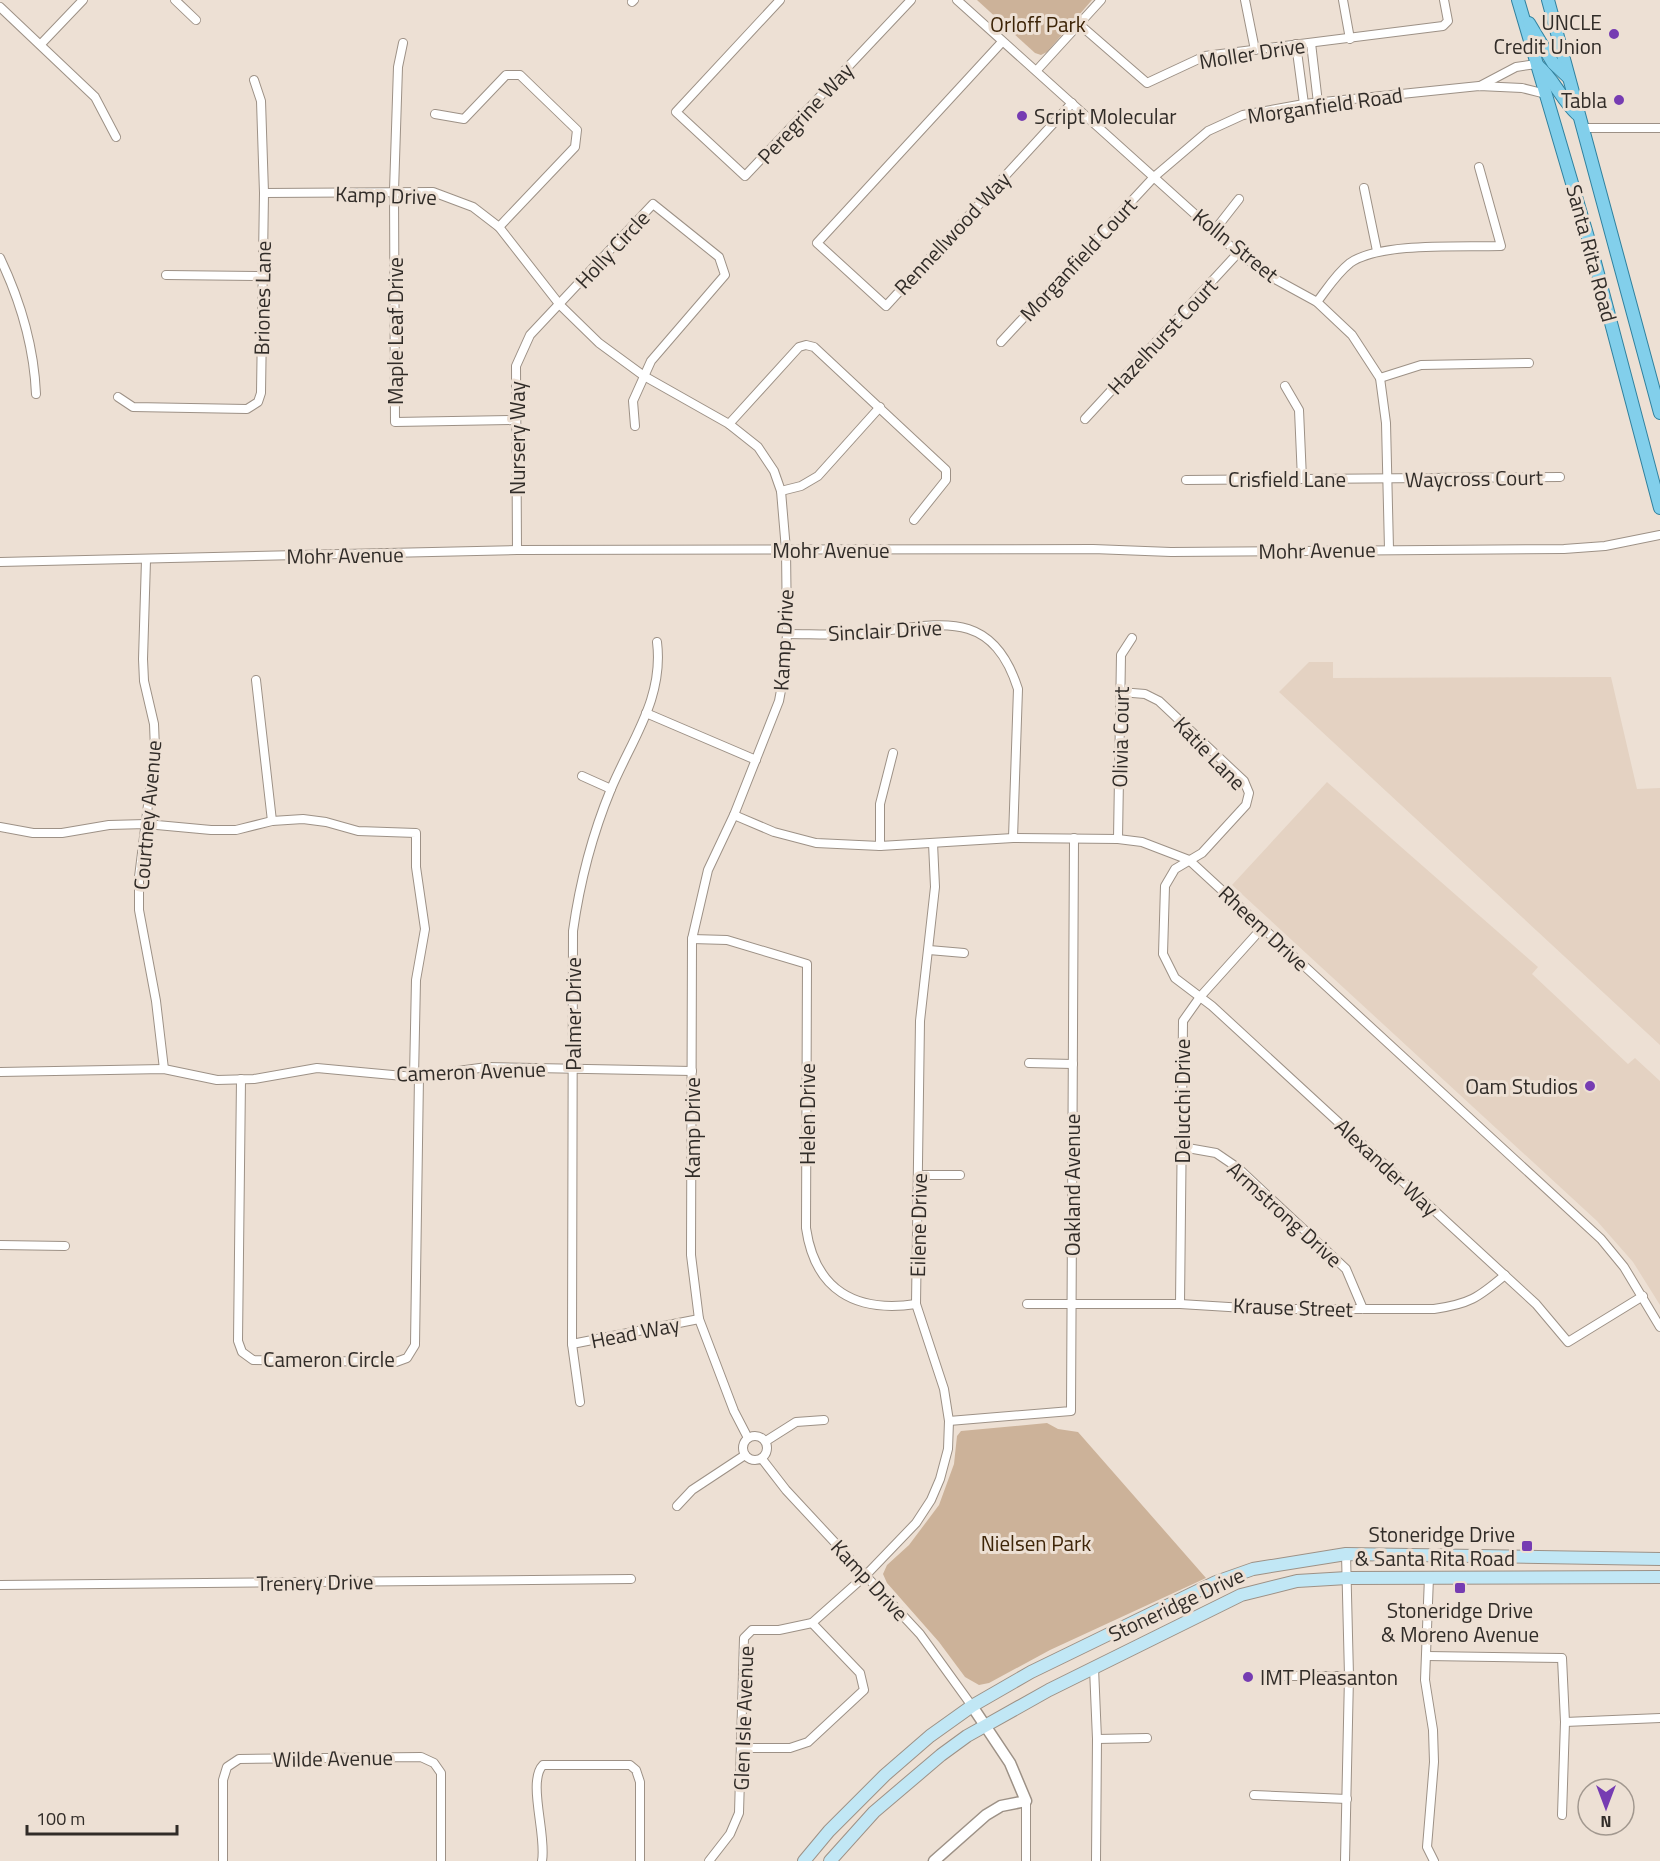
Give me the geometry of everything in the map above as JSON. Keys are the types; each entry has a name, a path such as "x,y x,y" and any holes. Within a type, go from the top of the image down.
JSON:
{"main road":[{"name":"Santa Rita Road","path":"1548,0 1660,413"},
{"name":"Santa Rita Road","path":"1520,6 1592,251 1660,508"},
{"path":"1520,6 1552,63 1569,77"},
{"path":"1536,64 1550,76 1581,123"},
{"path":"1592,251 1614,244"},
{"name":"Stoneridge Drive","path":"804,1861 829,1831 885,1775 930,1736 972,1706 1031,1672 1216,1582 1253,1569 1346,1554 1660,1559"},
{"name":"Stoneridge Drive","path":"830,1861 874,1812 940,1755 984,1725 1241,1595 1297,1581 1347,1578 1660,1577"}],"street":[{"path":"41,44 83,0"},
{"path":"175,0 196,20"},
{"name":"Peregrine Way","path":"780,0 676,112 745,176 911,0"},
{"name":"Kolln Street","path":"957,0 1238,253 1275,279 1317,302 1352,335 1380,378 1389,479 1389,549"},
{"path":"1037,70 1101,0"},
{"path":"1245,0 1255,50"},
{"path":"1343,0 1350,39"},
{"name":"Moller Drive","path":"1079,24 1147,83 1205,56 1443,26 1448,21 1444,0"},
{"path":"0,7 95,98 116,137"},
{"name":"Rennellwood Way","path":"1002,42 817,243 886,306 1072,103"},
{"path":"394,191 398,67 403,43"},
{"path":"1311,43 1318,103"},
{"path":"1296,44 1304,104"},
{"name":"Morganfield Road","path":"1479,86 1516,67 1536,64"},
{"path":"435,114 464,119 506,75 520,75 578,130 575,147 499,227"},
{"name":"Briones Lane","path":"118,397 133,407 247,409 258,402 261,393 264,193 261,101 254,80"},
{"name":"Morganfield Road","path":"1154,177 1208,131 1243,115 1304,104 1479,86 1522,88 1546,94"},
{"path":"1581,123 1660,128"},
{"path":"1317,302 1337,275 1352,262 1377,251 1501,246 1479,167"},
{"name":"Morganfield Court","path":"1001,342 1154,177"},
{"path":"1364,188 1377,251"},
{"name":"Maple Leaf Drive","path":"394,191 395,422 516,420"},
{"name":"Kamp Drive","path":"264,193 433,192 473,207 499,227 560,305 599,343 644,376 729,424 758,447 774,471 781,491 786,550 787,634 779,701 734,815 708,870 692,939 691,1255 699,1319 734,1411 748,1438"},
{"path":"1214,231 1239,199"},
{"name":"Holly Circle","path":"560,305 653,204 719,257 725,275 651,361 644,376"},
{"name":"Hazelhurst Court","path":"1085,419 1238,253"},
{"path":"0,258 10,280 35,362 36,394"},
{"path":"166,275 262,276"},
{"name":"Nursery Way","path":"518,550 516,366 530,335 560,305"},
{"path":"729,424 799,347 806,345 814,347 946,470 946,480 914,520"},
{"path":"1380,378 1421,364 1529,363"},
{"path":"635,426 633,401 644,376"},
{"path":"1285,386 1299,410 1302,479"},
{"path":"781,491 801,486 818,476 879,407"},
{"name":"Waycross Court","path":"1389,479 1560,477"},
{"name":"Crisfield Lane","path":"1186,480 1389,479"},
{"name":"Mohr Avenue","path":"0,562 518,550 1093,549 1171,552 1564,549 1605,546 1660,535"},
{"name":"Courtney Avenue","path":"146,560 144,681 154,724 155,749 140,877 140,910 156,1001 164,1069"},
{"name":"Sinclair Drive","path":"787,634 865,633 921,624 946,624 980,635 995,644 1012,672 1018,689 1013,838"},
{"name":"Olivia Court","path":"1118,838 1121,655 1132,638"},
{"name":"Palmer Drive","path":"580,1402 572,1344 573,931 579,889 592,841 611,789 655,693 660,664 657,642"},
{"path":"256,680 272,821"},
{"name":"Katie Lane","path":"1120,692 1144,694 1159,701 1244,781 1249,793 1246,805 1202,853 1175,869 1165,886 1163,954 1175,978 1200,997"},
{"path":"646,713 756,760"},
{"path":"880,846 880,804 893,753"},
{"path":"582,776 611,789"},
{"name":"Rheem Drive","path":"734,815 774,832 816,843 880,846 1013,838 1118,838 1142,842 1189,860 1600,1239 1624,1267 1660,1327"},
{"path":"0,827 33,833 62,833 109,825 146,824 236,830 272,821 303,819 326,822 358,831 417,833 416,867 425,929 416,980 416,1077"},
{"name":"Oakland Avenue","path":"949,1421 1071,1411 1074,838"},
{"name":"Eilene Drive","path":"866,1575 916,1523 931,1500 940,1479 948,1449 949,1421 944,1389 916,1304 920,1021 935,887 933,843"},
{"name":"Delucchi Drive","path":"1180,1304 1183,1021 1200,997 1263,927"},
{"name":"Helen Drive","path":"692,939 727,940 807,964 806,1227 809,1251 829,1285 850,1298 879,1305 916,1304"},
{"path":"928,950 964,953"},
{"name":"Alexander Way","path":"1200,997 1505,1275 1536,1304 1569,1342 1643,1296"},
{"path":"1029,1064 1073,1064"},
{"name":"Cameron Avenue","path":"0,1072 164,1069 217,1080 241,1079 316,1068 416,1077 487,1067 692,1071"},
{"name":"Cameron Circle","path":"241,1079 238,1341 242,1352 253,1360 396,1362 407,1358 415,1345 416,1077"},
{"name":"Armstrong Drive","path":"1182,1147 1216,1153 1238,1168 1346,1269 1363,1310"},
{"path":"918,1175 960,1175"},
{"path":"0,1245 65,1246"},
{"name":"Krause Street","path":"1027,1304 1071,1306 1180,1304 1261,1309 1363,1310 1456,1306 1478,1298 1505,1275"},
{"name":"Head Way","path":"572,1344 699,1319"},
{"path":"766,1441 796,1422 824,1420"},
{"path":"758,1436 766,1441 768,1451 762,1459 753,1460 745,1455 743,1446 748,1438 758,1436"},
{"path":"677,1506 692,1490 745,1455"},
{"name":"Kamp Drive","path":"762,1459 786,1490 937,1655 972,1706"},
{"path":"1345,1861 1349,1676 1346,1554"},
{"name":"Glen Isle Avenue","path":"709,1861 730,1834 739,1814 743,1748 744,1638 752,1630 779,1630 812,1623 866,1575"},
{"path":"1429,1577 1425,1680 1433,1730 1434,1762 1428,1807 1427,1847 1434,1861"},
{"name":"Trenery Drive","path":"0,1585 631,1579"},
{"path":"743,1748 790,1748 808,1742 864,1690 860,1673 812,1623"},
{"path":"1427,1656 1562,1658 1564,1722 1562,1815"},
{"path":"1094,1668 1097,1739 1096,1861"},
{"path":"1266,1676 1349,1676"},
{"path":"972,1706 1010,1763 1026,1801 1026,1861"},
{"path":"1564,1722 1660,1718"},
{"path":"1097,1739 1147,1738"},
{"name":"Wilde Avenue","path":"223,1861 223,1780 227,1767 239,1759 421,1757 434,1763 441,1773 441,1861"},
{"path":"542,1861 543,1840 537,1805 538,1770 543,1765 630,1765 636,1770 640,1782 640,1861"},
{"path":"1254,1795 1347,1799"},
{"path":"934,1861 986,1815 1000,1806 1026,1801"}],"shaded area":[{"path":"1309,662 1333,662 1333,678 1611,677 1637,789 1660,788 1660,1045 1279,692"},
{"path":"1327,782 1538,967 1532,974 1628,1064 1635,1058 1660,1081 1660,1305 1633,1262 1597,1221 1232,885"}],"green space":[{"name":"Orloff Park","path":"977,0 1092,0 1047,52 1041,55 1035,53"},
{"name":"Nielsen Park","path":"1047,1423 1058,1429 1078,1432 1206,1578 1050,1650 989,1683 979,1685 965,1677 939,1642 887,1583 883,1574 887,1565 909,1545 939,1505 954,1464 957,1436 961,1431"}],"place":[{"name":"UNCLE Credit Union","path":"1614,34"},
{"name":"Tabla","path":"1619,100"},
{"name":"Script Molecular","path":"1022,116"},
{"name":"Oam Studios","path":"1590,1086"},
{"name":"Stoneridge Drive & Santa Rita Road","path":"1527,1546"},
{"name":"Stoneridge Drive & Moreno Avenue","path":"1460,1588"},
{"name":"IMT Pleasanton","path":"1248,1677"}]}
